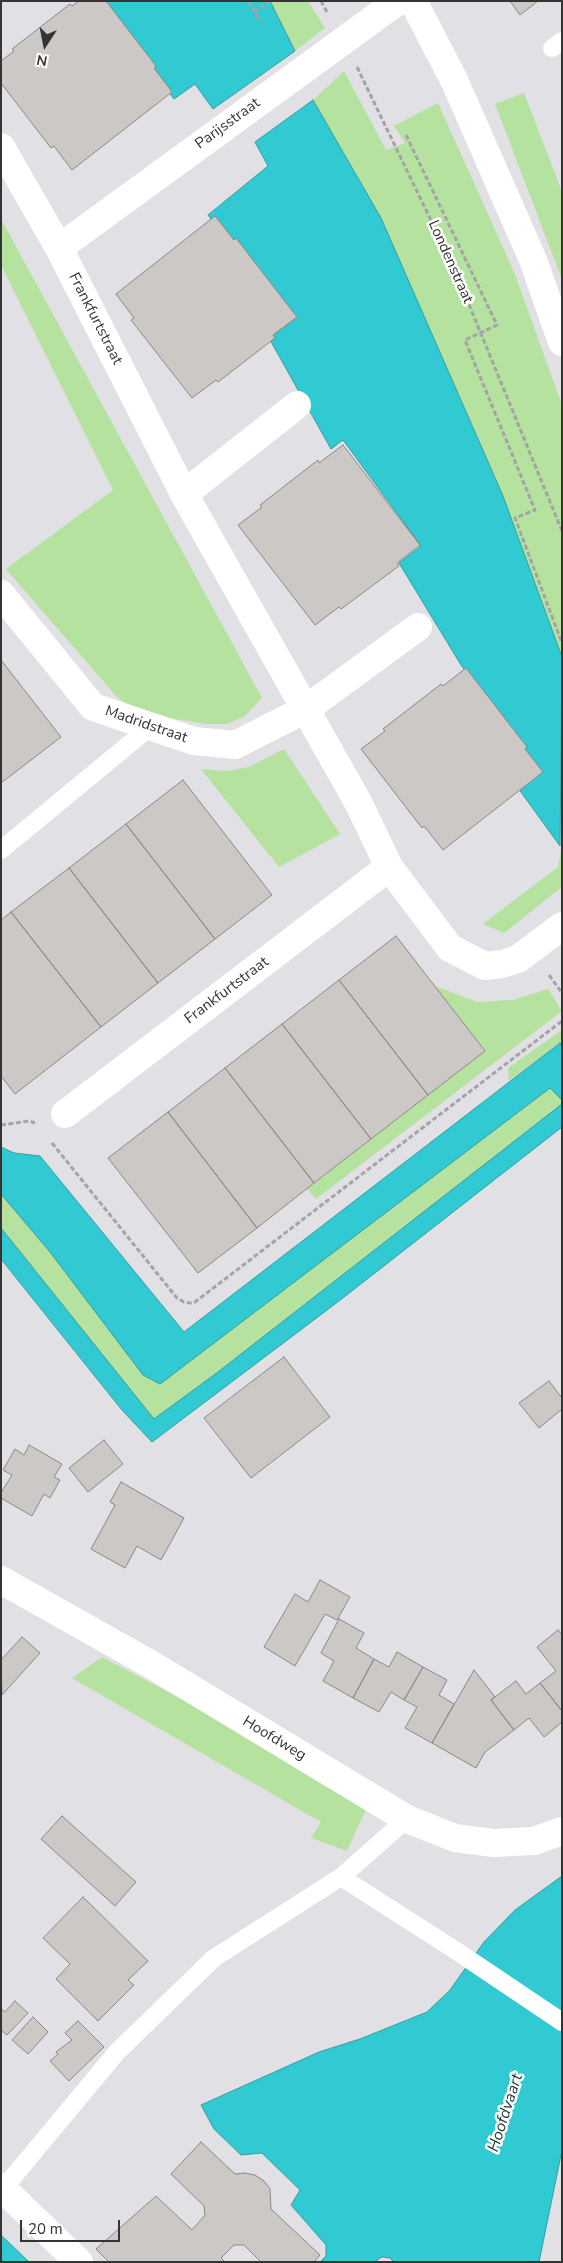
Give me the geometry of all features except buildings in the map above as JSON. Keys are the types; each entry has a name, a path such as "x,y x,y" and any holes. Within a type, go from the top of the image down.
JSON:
{"street":[{"name":"Parijsstraat","path":"59,248 343,39 398,1"},
{"path":"413,1 456,82 533,260 562,342"},
{"name":"Frankfurtstraat","path":"1,147 59,248 184,494 359,804 389,867 450,948 485,966 502,964 518,959 562,926"},
{"path":"184,494 297,405"},
{"name":"Madridstraat","path":"1,594 93,707 194,741 234,745 306,709"},
{"path":"306,709 418,627"},
{"name":"Frankfurtstraat","path":"64,1114 389,867"},
{"name":"Hoofdweg","path":"1,1580 135,1656 408,1819 455,1838 493,1843 534,1841 562,1831"},
{"path":"2,2188 79,2262"}],"lane":[{"path":"1,850 150,726"},
{"path":"2,2188 117,2052 214,1958 341,1877 408,1819"},
{"path":"341,1877 562,2022"}],"path":[{"path":"248,1 261,22"},
{"path":"254,12 270,1"},
{"name":"Londenstraat","path":"321,1 343,39 454,268 562,531"},
{"path":"406,135 498,325 466,340 535,510 515,518 562,643"},
{"path":"549,975 562,993"},
{"path":"48,1138 177,1298 184,1302 196,1302 562,1021"},
{"path":"1,1125 28,1121 37,1124"}],"green space":[{"path":"270,1 308,1 325,28 295,51"},
{"path":"344,71 386,150 405,143 394,126 438,103 514,272 562,405 562,657 503,496 381,218 313,100"},
{"path":"524,93 562,192 562,279 495,104"},
{"path":"1,219 262,698 245,716 227,724 205,724 163,717 133,709 116,696 6,569 113,490 1,265"},
{"path":"284,749 340,834 279,867 201,769 228,771 249,767"},
{"path":"562,845 562,887 504,933 483,924 558,867"},
{"path":"435,986 477,1002 513,1000 548,989 562,1011 316,1199 307,1189 485,1051"},
{"path":"562,1030 562,1046 559,1043 509,1081 508,1068"},
{"path":"550,1088 562,1100 562,1104 218,1372 153,1420 1,1228 1,1194 50,1252 143,1375 160,1383"},
{"path":"102,1657 200,1709 366,1809 347,1851 311,1838 321,1822 72,1678"}],"water":[{"path":"102,1 270,1 295,51 213,109 195,84 174,99"},
{"path":"313,100 381,218 503,496 562,657 560,846 518,788 539,771 461,665 399,563 421,546 343,440 331,449 269,338 288,324 208,215 268,166 255,142"},
{"path":"560,1043 562,1046 562,1100 550,1088 160,1384 143,1375 50,1252 1,1194 1,1147 14,1153 40,1156 184,1332"},
{"path":"562,1104 562,1127 339,1301 152,1442 122,1410 1,1259 1,1228 154,1419 218,1372"},
{"name":"Hoofdvaart","path":"562,1876 562,2150 539,2262 394,2262 390,2258 382,2257 374,2262 320,2262 326,2256 326,2245 291,2205 300,2190 262,2153 241,2155 214,2129 201,2105 319,2052 360,2039 427,2012 450,1990 484,1942 515,1910"},
{"path":"1,2235 29,2262 1,2262"}]}
